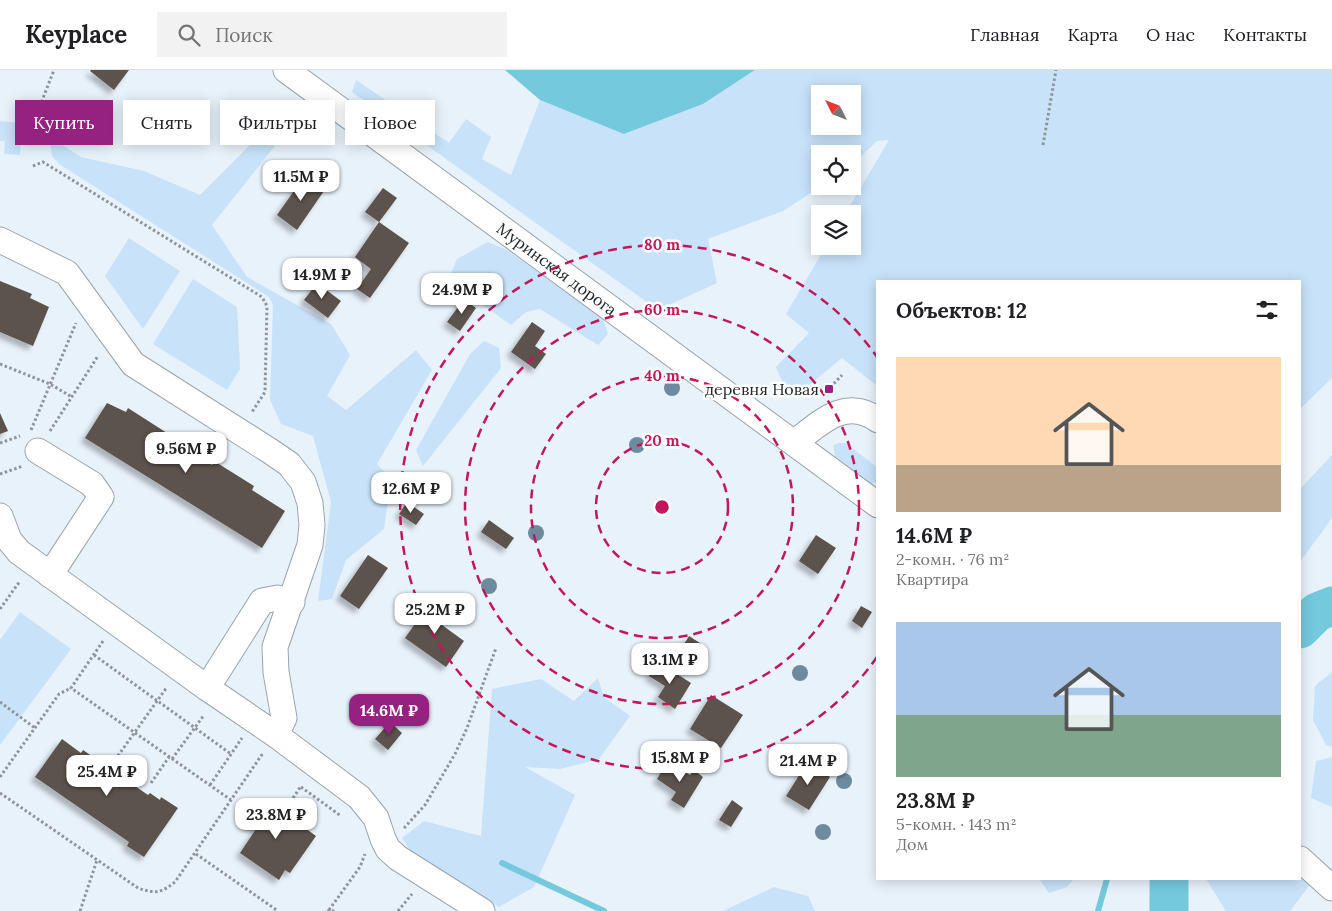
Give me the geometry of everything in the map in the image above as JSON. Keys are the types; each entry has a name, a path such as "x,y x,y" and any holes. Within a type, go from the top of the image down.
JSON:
{"street":[{"name":"Муринская дорога","path":"286,70 876,504"},
{"path":"0,240 67,273 133,364 289,464 303,482 310,503 312,525 310,545 275,647 276,672 284,718 276,735"},
{"path":"794,443 832,414 860,411 876,419"},
{"path":"30,440 92,484 101,497 42,569"},
{"path":"0,516 9,540 19,552 212,692 276,735 359,797 376,818 388,849 398,858 482,911"},
{"path":"212,692 262,601 278,598 292,602"},
{"path":"1301,860 1332,888"}],"path":[{"path":"42,100 54,70"},
{"path":"1042,145 1056,70"},
{"path":"33,166 43,162 262,297 268,306 264,392 240,432"},
{"path":"0,474 29,464 30,440 50,384 86,299"},
{"path":"0,443 30,440 72,397 111,334"},
{"path":"0,364 50,384 72,397"},
{"path":"0,609 42,569"},
{"path":"0,777 59,694 71,688 116,622"},
{"path":"328,911 360,866 365,854 365,843 394,836 425,805 455,754 467,728 496,648"},
{"path":"94,655 231,754"},
{"path":"115,760 180,669"},
{"path":"71,688 231,800"},
{"path":"151,783 195,728 212,692"},
{"path":"0,702 35,728"},
{"path":"210,785 254,720"},
{"path":"0,794 138,888 150,893 164,890 175,882 276,735"},
{"path":"301,787 347,820"},
{"path":"196,854 278,911"},
{"path":"80,911 97,860"},
{"path":"402,906 404,911"},
{"path":"328,911 335,911"}],"shaded area":[{"path":"755,70 1332,70 1332,378 1301,408 1301,280 876,280 876,385 842,358 803,390 787,393 776,367 809,333 786,314 821,255 861,255 861,205 850,205 856,195 861,195 861,187 889,140 877,141 861,156 861,145 811,145 811,193 783,211 708,239 717,283 658,310 426,145 435,145 435,134 449,143 466,119 491,137 482,159 511,175 540,100 625,134 703,104"},
{"path":"356,80 386,100 363,100 352,92"},
{"path":"0,121 15,122 15,145 21,145 20,155 4,154 5,141 0,141"},
{"path":"50,145 63,145 81,157 144,171 200,195 250,145 274,145 212,225 247,277 331,324 350,355 327,396 346,410 416,350 432,370 377,464 391,479 384,529 346,560 332,599 318,601 331,502 313,436 281,424 270,400 273,305 269,297 59,164 52,156"},
{"path":"129,238 180,271 143,329 105,276"},
{"path":"488,242 507,250 603,319 608,334 598,345 540,309 526,312 511,325 448,280 457,259"},
{"path":"193,279 237,307 240,369 227,390 153,344"},
{"path":"484,341 499,348 501,368 423,466 416,450 470,354"},
{"path":"845,443 876,466 876,483 870,483 835,457 833,445"},
{"path":"1332,455 1332,518 1301,561 1301,488"},
{"path":"20,612 71,649 0,745 0,640"},
{"path":"1332,672 1332,747 1326,745 1313,720 1315,686"},
{"path":"598,678 604,697 630,716 599,759 560,769 525,767 575,795 534,887 499,907 416,859 402,838 424,821 481,836 492,689 541,679 574,701"},
{"path":"1332,757 1332,807 1311,798 1316,761"},
{"path":"1301,877 1310,885 1290,911 1226,911 1207,880 1301,880"},
{"path":"1040,880 1073,880 1067,887 1049,893"},
{"path":"774,887 808,896 815,911 723,911"}],"water":[{"path":"505,70 755,70 703,104 624,134 540,100"}],"building":[{"path":"91,70 129,70 114,90"},
{"path":"306,174 326,188 297,230 277,215"},
{"path":"383,188 397,198 379,222 365,212"},
{"path":"379,222 409,243 370,298 357,289 371,269 355,257"},
{"path":"0,281 32,294 30,298 49,307 33,346 0,332"},
{"path":"317,283 341,301 328,318 304,300"},
{"path":"464,299 476,308 460,331 447,322"},
{"path":"532,322 545,331 535,346 546,354 535,369 511,352"},
{"path":"107,403 126,412 128,408 167,433 165,436 174,442 172,444 201,462 203,459 212,465 214,461 254,486 252,490 285,511 262,548 85,438"},
{"path":"0,413 8,431 0,434"},
{"path":"407,502 424,514 416,525 399,514"},
{"path":"489,520 514,538 506,549 481,532"},
{"path":"816,535 836,548 818,574 799,561"},
{"path":"368,555 388,568 359,609 340,596"},
{"path":"432,600 450,613 442,625 464,641 446,667 405,638"},
{"path":"861,606 872,612 862,628 852,621"},
{"path":"689,636 703,645 696,655 703,659 697,668 691,664 685,672 672,664"},
{"path":"658,662 691,683 675,709 658,697 665,686 649,676"},
{"path":"711,695 743,715 721,748 690,729"},
{"path":"390,722 402,733 388,750 375,739"},
{"path":"62,739 81,753 83,750 148,795 150,793 160,800 161,797 178,808 144,857 127,846 129,842 35,777"},
{"path":"668,761 690,775 694,770 703,777 684,808 671,800 676,792 657,779"},
{"path":"807,763 830,777 809,810 786,796"},
{"path":"732,800 743,808 731,827 719,820"},
{"path":"260,803 269,810 274,803 302,823 301,825 316,836 290,873 285,870 279,880 240,853 256,829 246,822"}],"waterway":[{"path":"1301,628 1317,612 1332,606"},
{"path":"502,863 604,911"},
{"path":"1098,911 1107,880"},
{"path":"1169,880 1169,911"}],"place":[{"name":"деревня Новая","path":"829,389"}]}
